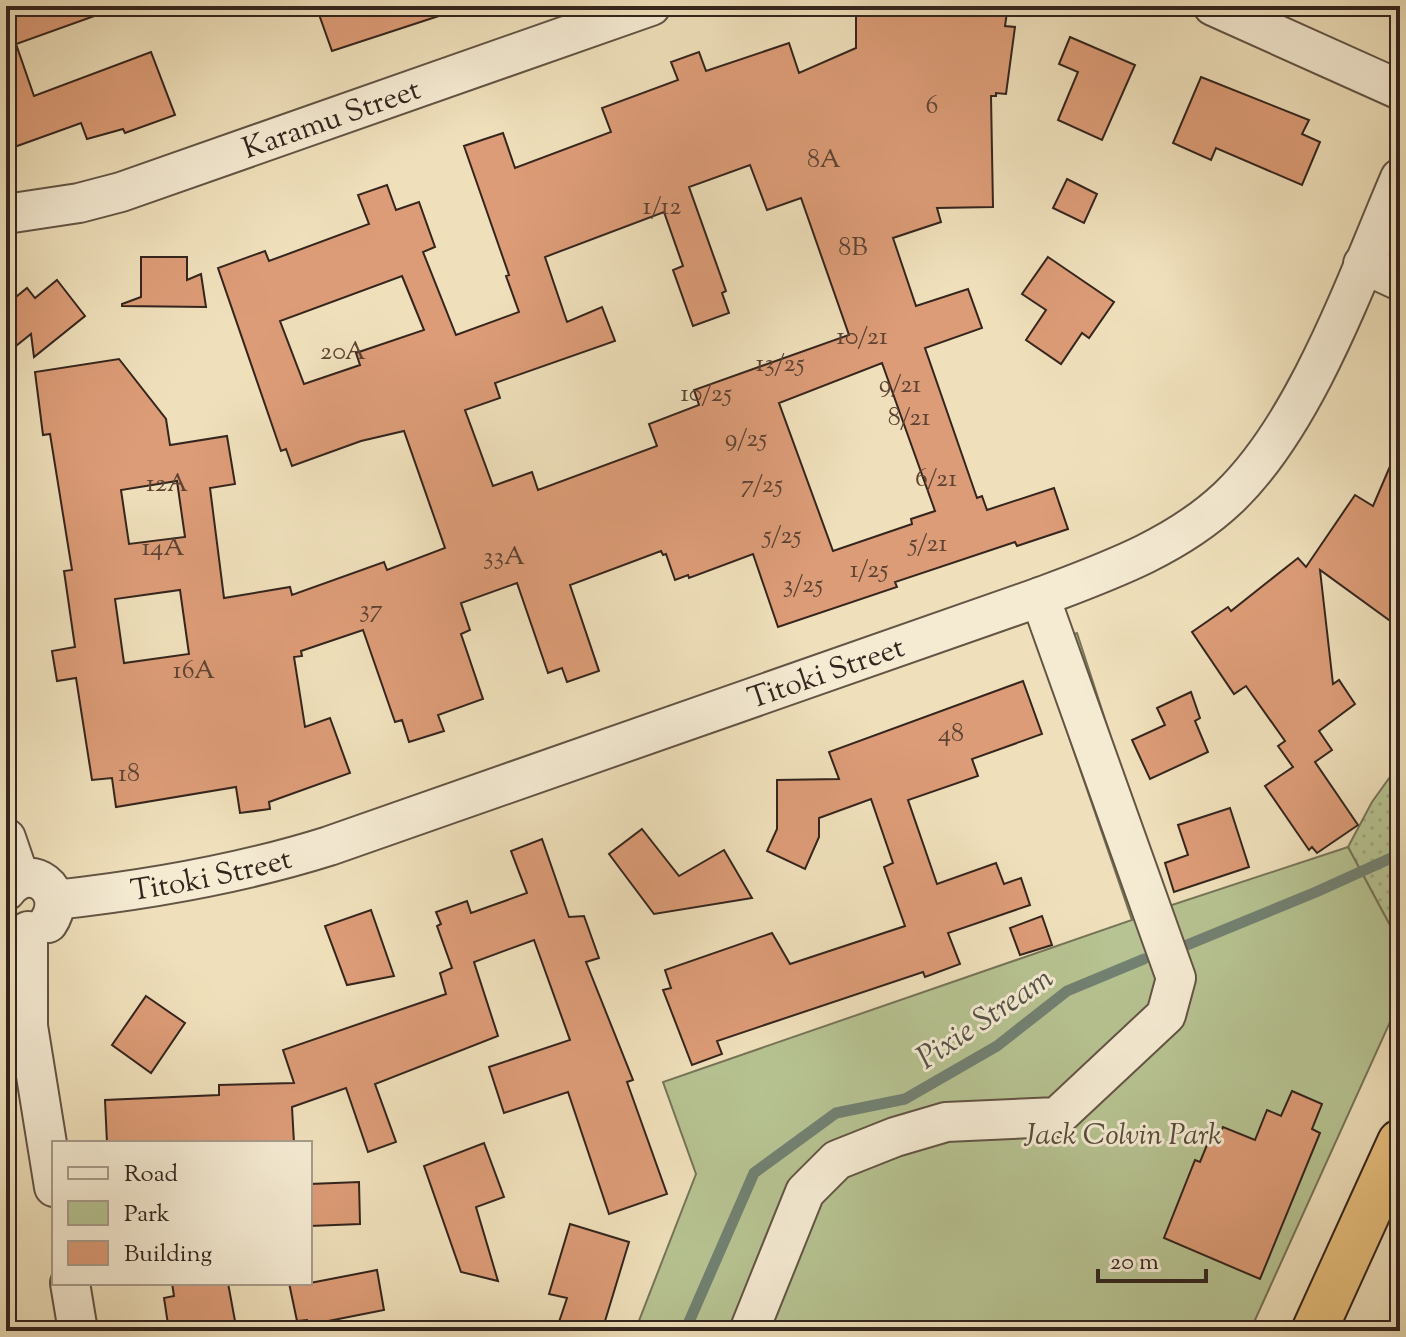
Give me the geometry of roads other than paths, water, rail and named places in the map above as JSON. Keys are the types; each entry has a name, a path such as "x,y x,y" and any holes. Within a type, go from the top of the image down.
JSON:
{"highway":[{"path":"1314,1331 1399,1143"}],"street":[{"name":"Karamu Street","path":"6,214 79,203 121,192 651,6"},
{"path":"1213,6 1400,90"},
{"name":"Titoki Street","path":"55,900 114,894 292,857 1040,597 1143,556 1198,522 1228,498 1258,464 1287,423 1316,370 1400,178"},
{"path":"1363,264 1400,281"},
{"path":"749,1331 805,1192 837,1160 895,1137 946,1122 1057,1117 1166,1015 1176,978 1040,597"},
{"path":"6,838 13,885 28,877 42,882 53,893 55,900 49,922 36,930 17,925 28,1026 52,1175"},
{"path":"70,1285 78,1331"}],"waterway":[{"name":"Pixie Stream","path":"1187,945 1400,854"},
{"name":"Pixie Stream","path":"685,1331 754,1173 836,1113 905,1099 997,1046 1067,991 1144,959"}],"park label":[{"name":"Jack Colvin Park","path":"1123,1134"}]}
